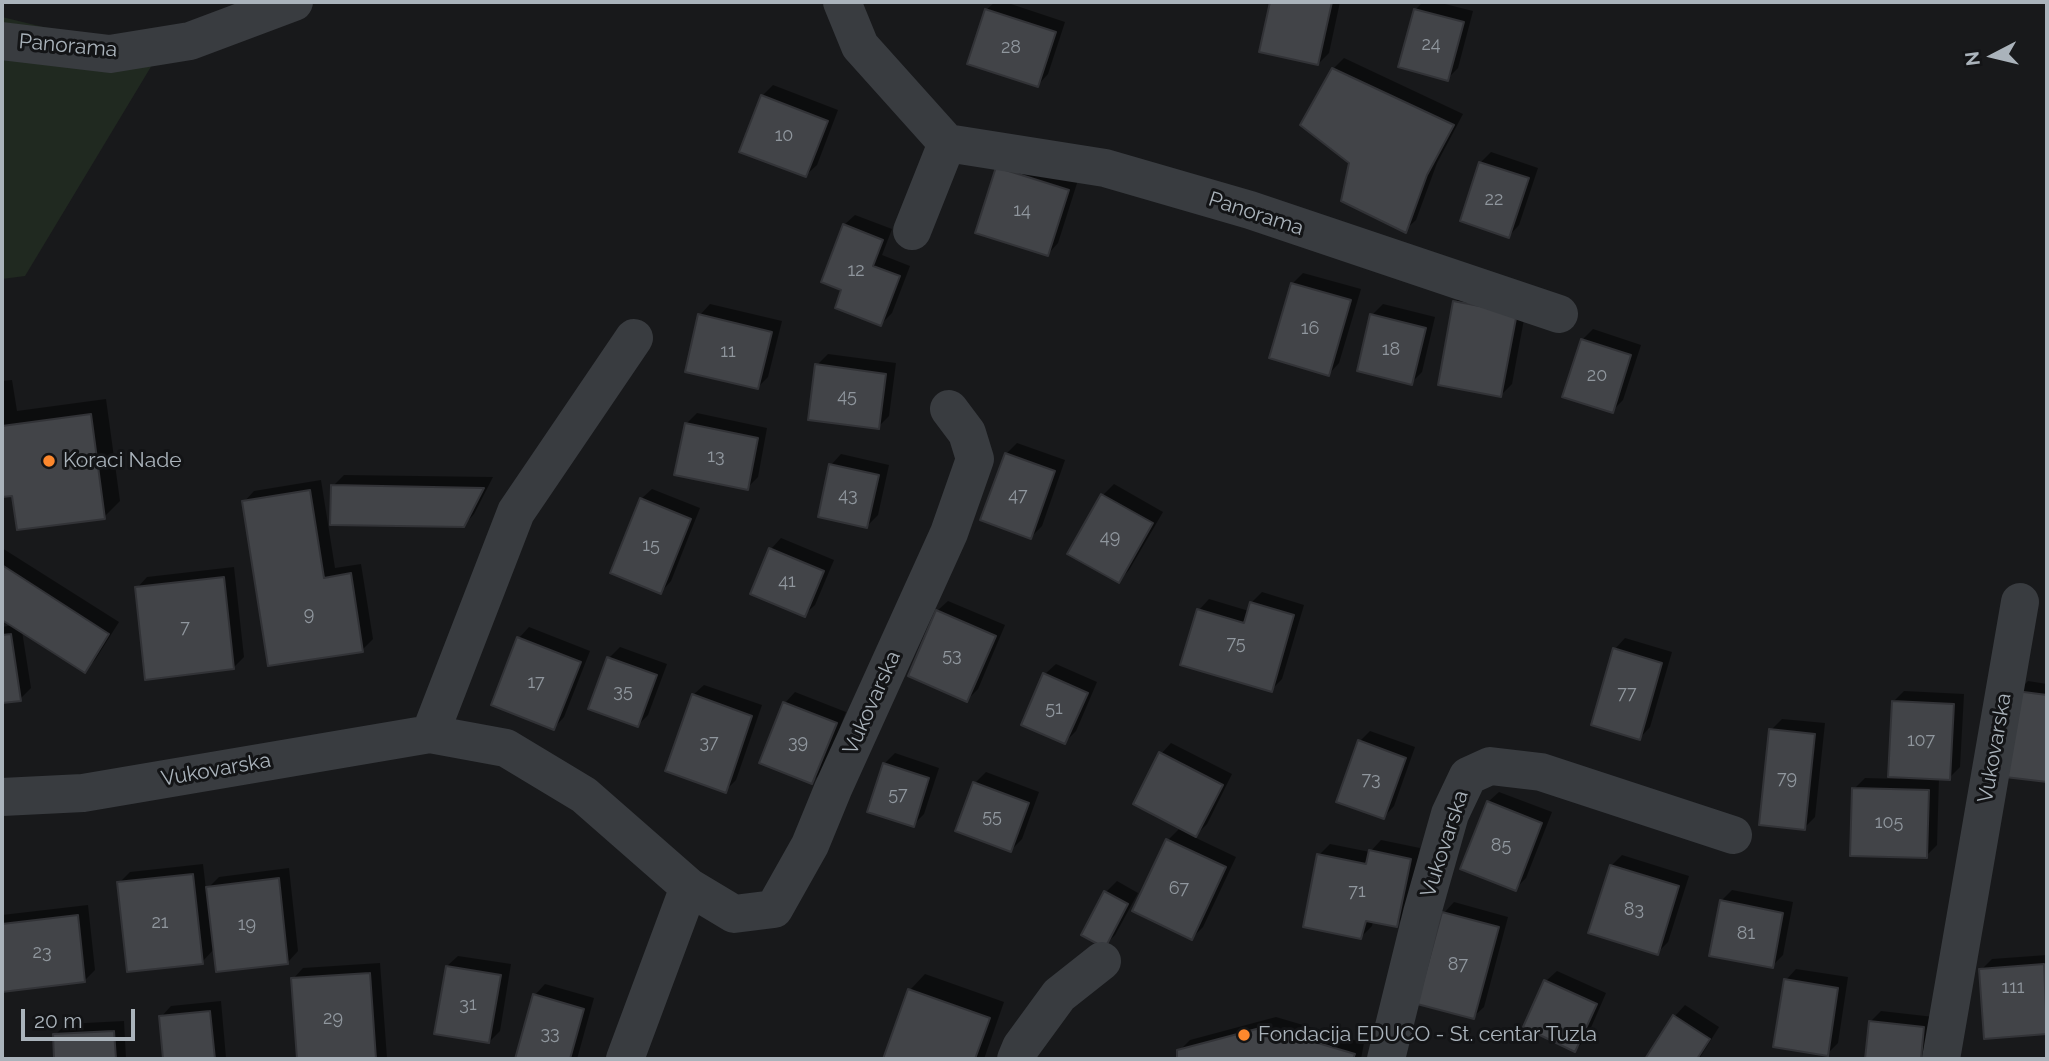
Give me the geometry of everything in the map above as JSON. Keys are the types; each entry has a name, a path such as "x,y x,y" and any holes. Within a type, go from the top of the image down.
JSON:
{"street":[{"name":"Panorama","path":"2,41 110,54 190,41 294,2"},
{"path":"842,2 860,46 947,143 912,231"},
{"name":"Panorama","path":"947,143 1105,169 1250,210 1559,314"},
{"path":"430,734 516,512 634,338"},
{"name":"Vukovarska","path":"2,797 82,793 430,734 506,748 583,794 689,887 734,914 774,909 810,845 949,533 975,459 967,433 949,410"},
{"name":"Vukovarska","path":"1941,1059 2020,602"},
{"name":"Vukovarska","path":"1386,1059 1450,814 1468,776 1490,765 1541,772 1732,835"},
{"path":"625,1059 689,887"},
{"path":"1016,1059 1021,1047 1059,995 1102,961"}],"shaded area":[{"path":"2,17 158,55 25,276 2,279"}],"building":[{"path":"1270,2 1332,2 1318,65 1259,52"},
{"path":"985,9 1056,32 1038,87 967,64"},
{"path":"1414,9 1464,22 1448,81 1398,67"},
{"path":"1332,68 1454,125 1427,175 1406,233 1341,201 1349,163 1300,125"},
{"path":"761,95 828,121 806,177 739,152"},
{"path":"1479,162 1529,178 1509,238 1460,221"},
{"path":"996,167 1069,190 1048,256 975,233"},
{"path":"843,224 883,240 873,266 900,276 881,326 835,308 841,290 821,282"},
{"path":"1291,283 1351,300 1329,376 1269,358"},
{"path":"1453,301 1517,313 1501,397 1438,385"},
{"path":"698,314 772,332 758,389 685,372"},
{"path":"1370,314 1426,328 1412,385 1357,371"},
{"path":"1581,339 1631,355 1613,413 1562,397"},
{"path":"815,364 886,374 879,429 808,420"},
{"name":"Koraci Nade","path":"91,414 105,519 17,530 12,496 2,497 2,426"},
{"path":"685,423 758,438 748,490 674,475"},
{"path":"1005,453 1055,471 1031,539 980,520"},
{"path":"829,464 879,475 867,528 818,517"},
{"path":"331,485 484,488 464,527 330,525"},
{"path":"310,490 324,578 351,573 363,652 268,666 242,501"},
{"path":"1101,494 1153,523 1119,583 1067,554"},
{"path":"640,498 691,519 661,594 610,573"},
{"path":"769,548 824,571 805,617 750,594"},
{"path":"2,565 109,634 85,673 2,620"},
{"path":"224,577 234,669 145,680 135,587"},
{"path":"1250,602 1294,615 1272,692 1180,665 1197,609 1244,623"},
{"path":"936,610 996,636 967,702 908,676"},
{"path":"11,634 21,701 2,703 2,635"},
{"path":"517,637 581,662 554,730 491,705"},
{"path":"1613,648 1662,663 1640,740 1591,725"},
{"path":"607,657 657,675 638,727 588,709"},
{"path":"1043,673 1088,693 1065,744 1021,725"},
{"path":"2016,691 2047,695 2047,782 2005,777"},
{"path":"692,694 752,716 726,793 665,771"},
{"path":"1892,701 1954,704 1950,780 1888,777"},
{"path":"783,702 837,723 812,784 759,763"},
{"path":"1769,729 1815,734 1805,830 1759,825"},
{"path":"1358,740 1406,758 1384,819 1336,802"},
{"path":"1159,752 1223,785 1196,837 1133,804"},
{"path":"883,763 929,778 914,827 867,812"},
{"path":"973,782 1029,803 1011,852 955,831"},
{"path":"1852,788 1929,790 1927,858 1850,856"},
{"path":"1487,801 1542,823 1516,891 1460,869"},
{"path":"1166,839 1226,867 1192,940 1132,911"},
{"path":"1369,850 1411,859 1397,927 1366,921 1361,939 1303,927 1317,854 1366,864"},
{"path":"1610,865 1679,886 1658,955 1588,933"},
{"path":"193,874 203,964 127,972 117,882"},
{"path":"279,878 288,964 216,972 206,887"},
{"path":"1104,891 1128,904 1105,948 1081,935"},
{"path":"1720,900 1783,913 1773,968 1709,956"},
{"path":"1442,912 1499,927 1474,1019 1417,1004"},
{"path":"78,915 85,982 2,992 2,924"},
{"path":"2044,964 2047,1034 1984,1039 1979,969"},
{"path":"446,966 501,975 489,1043 434,1034"},
{"path":"370,973 376,1059 297,1059 291,978"},
{"path":"1784,979 1838,988 1828,1056 1773,1047"},
{"path":"1544,980 1597,1004 1575,1052 1523,1027"},
{"path":"908,989 990,1018 975,1059 883,1059"},
{"path":"533,994 584,1009 570,1059 515,1059"},
{"path":"210,1011 215,1059 163,1059 159,1016"},
{"path":"1673,1015 1710,1039 1697,1059 1645,1059"},
{"path":"1869,1021 1924,1027 1921,1059 1865,1059"},
{"path":"1264,1027 1355,1054 1353,1059 1177,1059 1177,1050"},
{"path":"114,1031 116,1059 54,1059 53,1034"}],"place":[{"name":"Koraci Nade","path":"49,461"},
{"name":"Fondacija EDUCO - St. centar Tuzla","path":"1244,1035"}]}
